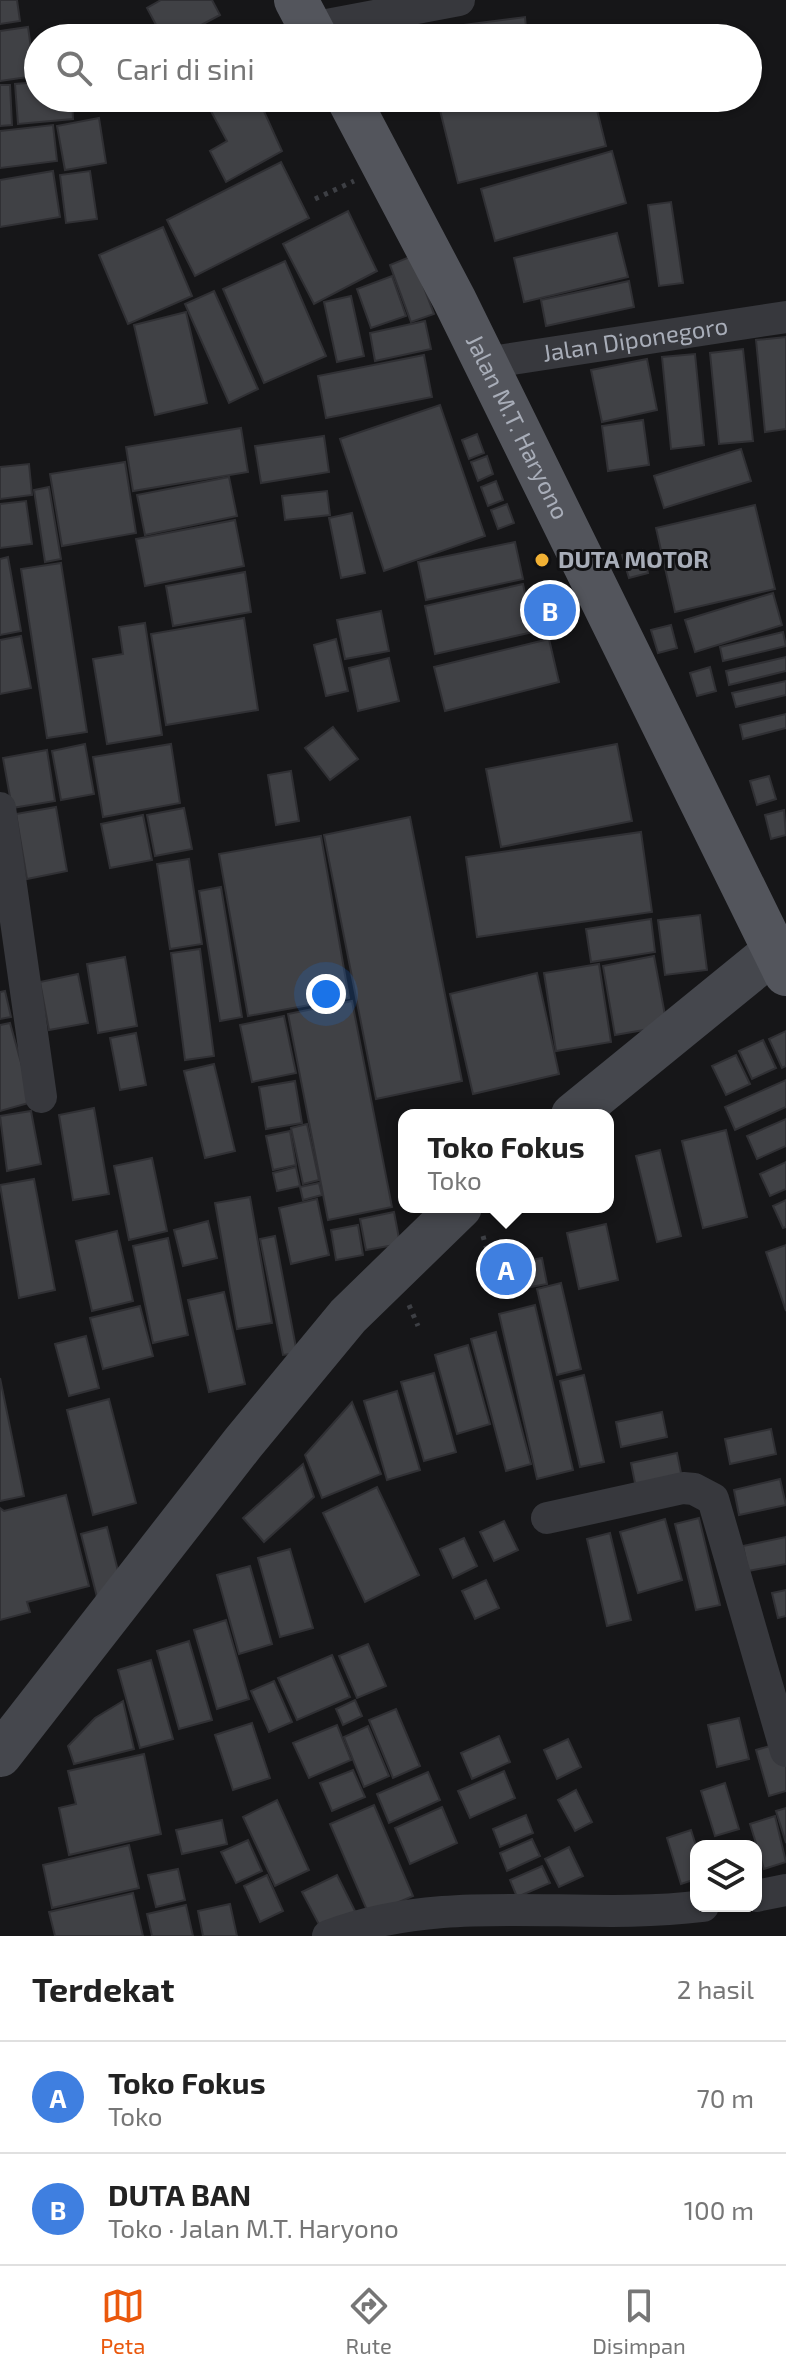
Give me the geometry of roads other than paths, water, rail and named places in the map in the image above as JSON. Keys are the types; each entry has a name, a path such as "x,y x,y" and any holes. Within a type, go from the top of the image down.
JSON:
{"main road":[{"name":"Jalan M.T. Haryono","path":"355,112 485,363 782,956"}],"street":[{"path":"308,22 459,0"},
{"name":"Jalan Diponegoro","path":"485,363 786,317"},
{"path":"0,808 41,1097"},
{"path":"581,1109 782,956"},
{"path":"0,1755 243,1443 348,1316 471,1220"},
{"path":"547,1518 683,1488 706,1493 713,1499 786,1751"},
{"path":"762,1895 786,1890"},
{"path":"328,1936 434,1910 596,1924 690,1908"}],"place":[{"name":"DUTA MOTOR","path":"542,560"},
{"name":"DUTA BAN","path":"550,610"},
{"name":"Toko Fokus","path":"506,1269"}]}
